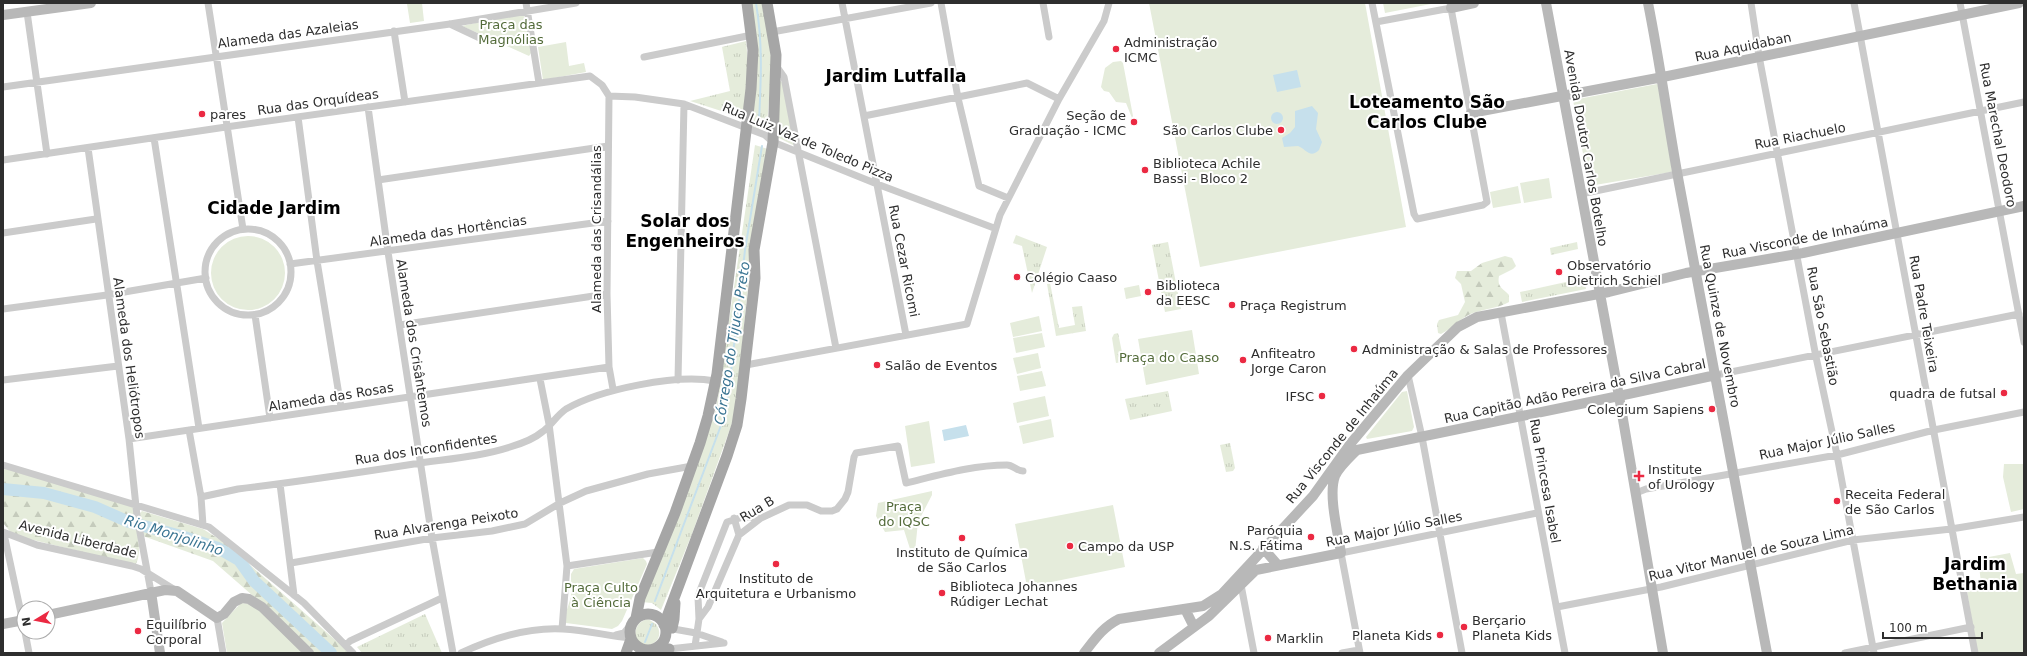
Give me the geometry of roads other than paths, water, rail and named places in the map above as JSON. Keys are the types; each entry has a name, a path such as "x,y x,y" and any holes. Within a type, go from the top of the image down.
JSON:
{"main road":[{"path":"3,15 90,3"},
{"path":"626,653 631,638 630,628 634,620 638,601 675,513 692,466 708,416 715,381 730,280 753,64 752,35 748,3"},
{"path":"631,638 638,647 648,651 660,650 664,640 674,596 702,526 736,425 746,365 755,278 754,250 773,142 777,67 767,3"},
{"path":"1450,6 1474,3"},
{"name":"Avenida Doutor Carlos Botelho","path":"1546,3 1636,493 1663,653"},
{"name":"Rua Quinze de Novembro","path":"1648,3 1663,77 1678,174 1735,473 1767,653"},
{"name":"Rua Aquidaban","path":"1471,113 1563,97 1663,77 2019,3"},
{"name":"Rua Visconde de Inhaúma","path":"1084,653 1102,630 1119,619 1203,606 1212,602 1222,594 1263,548 1313,496 1354,446 1408,375 1458,327 1477,317 1600,294 1696,272 1897,234 2024,206"},
{"name":"Rua Capitão Adão Pereira da Silva Cabral","path":"1354,446 1372,446 1422,437 1716,375"},
{"path":"1341,553 1333,491 1335,475 1354,446"},
{"path":"1313,496 1328,497 1334,504"},
{"path":"1263,548 1277,564"},
{"name":"Rua Major Júlio Salles","path":"1241,585 1256,570 1277,564 1341,553"},
{"path":"1158,653 1220,607 1241,585"},
{"path":"56,613 151,592 165,590 177,591"},
{"name":"Avenida Liberdade","path":"177,591 217,618"},
{"path":"151,592 160,653"},
{"path":"217,618 224,614 234,602 242,598 249,599 262,607 309,653"},
{"path":"1185,609 1194,627"},
{"path":"634,620 646,614 652,615 661,620 667,627"},
{"path":"3,624 16,623"}],"street":[{"path":"208,3 243,229"},
{"name":"Alameda das Azaleias","path":"3,87 394,30 450,24 526,7 576,3"},
{"name":"Rua Cezar Ricomi","path":"842,3 906,335"},
{"path":"772,32 931,3"},
{"path":"941,3 958,98 979,186 1008,198"},
{"path":"1043,3 1049,37"},
{"path":"746,365 967,324 994,228 1059,99 1104,21 1109,3"},
{"path":"1372,3 1414,214 1417,219 1483,205 1487,202 1450,6 1376,22"},
{"name":"Rua São Sebastião","path":"1751,3 1759,56 1796,254 1837,455 1873,650"},
{"name":"Rua Padre Teixeira","path":"1854,3 1975,653"},
{"name":"Rua Marechal Deodoro","path":"1960,3 2024,342"},
{"path":"526,7 539,83"},
{"path":"27,12 47,154"},
{"path":"450,24 484,40"},
{"path":"394,30 405,102"},
{"path":"644,57 752,35"},
{"path":"777,67 784,77 836,348"},
{"name":"Rua das Orquídeas","path":"3,160 590,76 602,86 608,96"},
{"path":"864,116 1027,83 1059,99"},
{"name":"Rua Luiz Vaz de Toledo Pizza","path":"608,96 635,97 684,104 765,135 773,142 877,184 994,228"},
{"name":"Alameda das Crisandálias","path":"608,96 609,367 613,389"},
{"name":"Rua Riachuelo","path":"1581,194 2024,102"},
{"path":"678,380 684,104"},
{"name":"Alameda dos Crisântemos","path":"368,107 420,463 442,598 453,653"},
{"path":"298,117 341,407"},
{"path":"154,138 199,428"},
{"path":"378,180 608,146"},
{"name":"Alameda dos Heliótropos","path":"88,148 96,219 129,439 137,516 146,572 151,592"},
{"path":"3,234 96,219"},
{"name":"Alameda das Hortências","path":"290,264 388,252 608,221"},
{"path":"243,229 256,230 268,234 278,241 286,252 290,264 291,278 287,291 279,302 268,311 255,315 241,315 228,310 217,302 210,291 206,278 206,264 210,251 219,241 230,233 243,229"},
{"path":"3,309 107,295 206,278"},
{"path":"400,325 608,294"},
{"name":"Rua Princesa Isabel","path":"1501,313 1521,416 1537,513 1565,653"},
{"name":"Rua Capitão Adão Pereira da Silva Cabral","path":"1716,375 2019,314"},
{"path":"255,315 270,418"},
{"path":"3,380 118,366"},
{"name":"Alameda das Rosas","path":"129,439 540,379 609,367"},
{"path":"1408,375 1422,437 1462,653"},
{"path":"540,379 549,424 567,566 562,629"},
{"name":"Rua dos Inconfidentes","path":"201,497 238,489 467,456 509,448 543,432 549,424 565,410 588,398 613,389 678,380 715,381"},
{"name":"Rua Major Júlio Salles","path":"1636,493 1646,489 1837,455 1934,430 2024,412"},
{"path":"189,430 201,497 203,525"},
{"name":"Rua B","path":"695,646 699,619 708,607 739,535 772,511 794,504 807,505 821,511 832,511 837,509 845,499 854,457 859,452 898,446 906,483 990,466 1010,465 1019,471 1024,471"},
{"path":"3,465 203,525 216,532 294,595 333,631 353,653"},
{"name":"Rua Alvarenga Peixoto","path":"291,563 432,538 492,531 525,524 586,491 648,474 692,466"},
{"path":"280,484 294,595"},
{"name":"Rua Major Júlio Salles","path":"1341,553 1537,513"},
{"path":"699,619 698,597 700,588 727,522 734,518 751,516 761,518"},
{"name":"Rua Vitor Manuel de Souza Lima","path":"1557,607 1652,589 1853,540 1952,529 2024,517"},
{"path":"734,518 739,535"},
{"path":"4,533 19,600"},
{"name":"Avenida Liberdade","path":"4,533 37,545 132,566 146,572 177,591"},
{"path":"567,566 658,552"},
{"path":"1341,553 1359,652 1342,653"},
{"path":"1241,585 1254,653"},
{"path":"346,645 350,641 442,598"},
{"path":"217,618 223,653"},
{"path":"614,636 624,633 634,620"},
{"path":"660,650 724,643 667,627"},
{"path":"1845,653 1873,650 1971,627"},
{"path":"462,653 500,637 528,632 562,629 631,638"},
{"path":"27,640 29,653"}],"water":[{"path":"1297,70 1301,87 1277,92 1273,75"},
{"path":"1312,106 1318,113 1316,129 1322,142 1319,150 1313,154 1298,146 1284,147 1282,138 1290,133 1295,127 1295,111"},
{"path":"1279,112 1282,113 1282,123 1275,124 1272,123 1271,116 1272,113"},
{"path":"966,425 969,436 944,441 942,430"}],"waterway":[{"name":"Córrego do Tijuco Preto","path":"756,3 761,48 759,121"},
{"name":"Córrego do Tijuco Preto","path":"655,601 723,420 729,389 745,250 762,146"},
{"name":"Rio Monjolinho","path":"3,489 44,493 95,507 129,522 218,548 239,560 254,581 331,653"},
{"name":"Córrego do Tijuco Preto","path":"645,642 652,624"}],"place":[{"name":"Administração ICMC","path":"1116,49"},
{"name":"pares","path":"202,114"},
{"name":"Seção de Graduação - ICMC","path":"1134,122"},
{"name":"São Carlos Clube","path":"1281,130"},
{"name":"Biblioteca Achile Bassi - Bloco 2","path":"1145,170"},
{"name":"Observatório Dietrich Schiel","path":"1559,272"},
{"name":"Colégio Caaso","path":"1017,277"},
{"name":"Biblioteca da EESC","path":"1148,292"},
{"name":"Praça Registrum","path":"1232,305"},
{"name":"Administração & Salas de Professores","path":"1354,349"},
{"name":"Anfiteatro Jorge Caron","path":"1243,360"},
{"name":"Salão de Eventos","path":"877,365"},
{"name":"quadra de futsal","path":"2004,393"},
{"name":"IFSC","path":"1322,396"},
{"name":"Colegium Sapiens","path":"1712,409"},
{"name":"Institute of Urology","path":"1639,476"},
{"name":"Receita Federal de São Carlos","path":"1837,501"},
{"name":"Paróquia N.S. Fátima","path":"1311,537"},
{"name":"Instituto de Química de São Carlos","path":"962,538"},
{"name":"Campo da USP","path":"1070,546"},
{"name":"Instituto de Arquitetura e Urbanismo","path":"776,564"},
{"name":"Biblioteca Johannes Rúdiger Lechat","path":"942,593"},
{"name":"Berçario Planeta Kids","path":"1464,627"},
{"name":"Equilíbrio Corporal","path":"138,631"},
{"name":"Planeta Kids","path":"1440,635"},
{"name":"Marklin","path":"1268,638"}],"district":[{"name":"Jardim Lutfalla","path":"896,76"},
{"name":"Loteamento São Carlos Clube","path":"1427,112"},
{"name":"Cidade Jardim","path":"274,208"},
{"name":"Solar dos Engenheiros","path":"685,231"},
{"name":"Jardim Bethania","path":"1975,574"}],"park label":[{"name":"Praça das Magnólias","path":"511,32"},
{"name":"Praça do Caaso","path":"1169,357"},
{"name":"Praça do IQSC","path":"904,514"},
{"name":"Praça Culto à Ciência","path":"601,594"}]}
